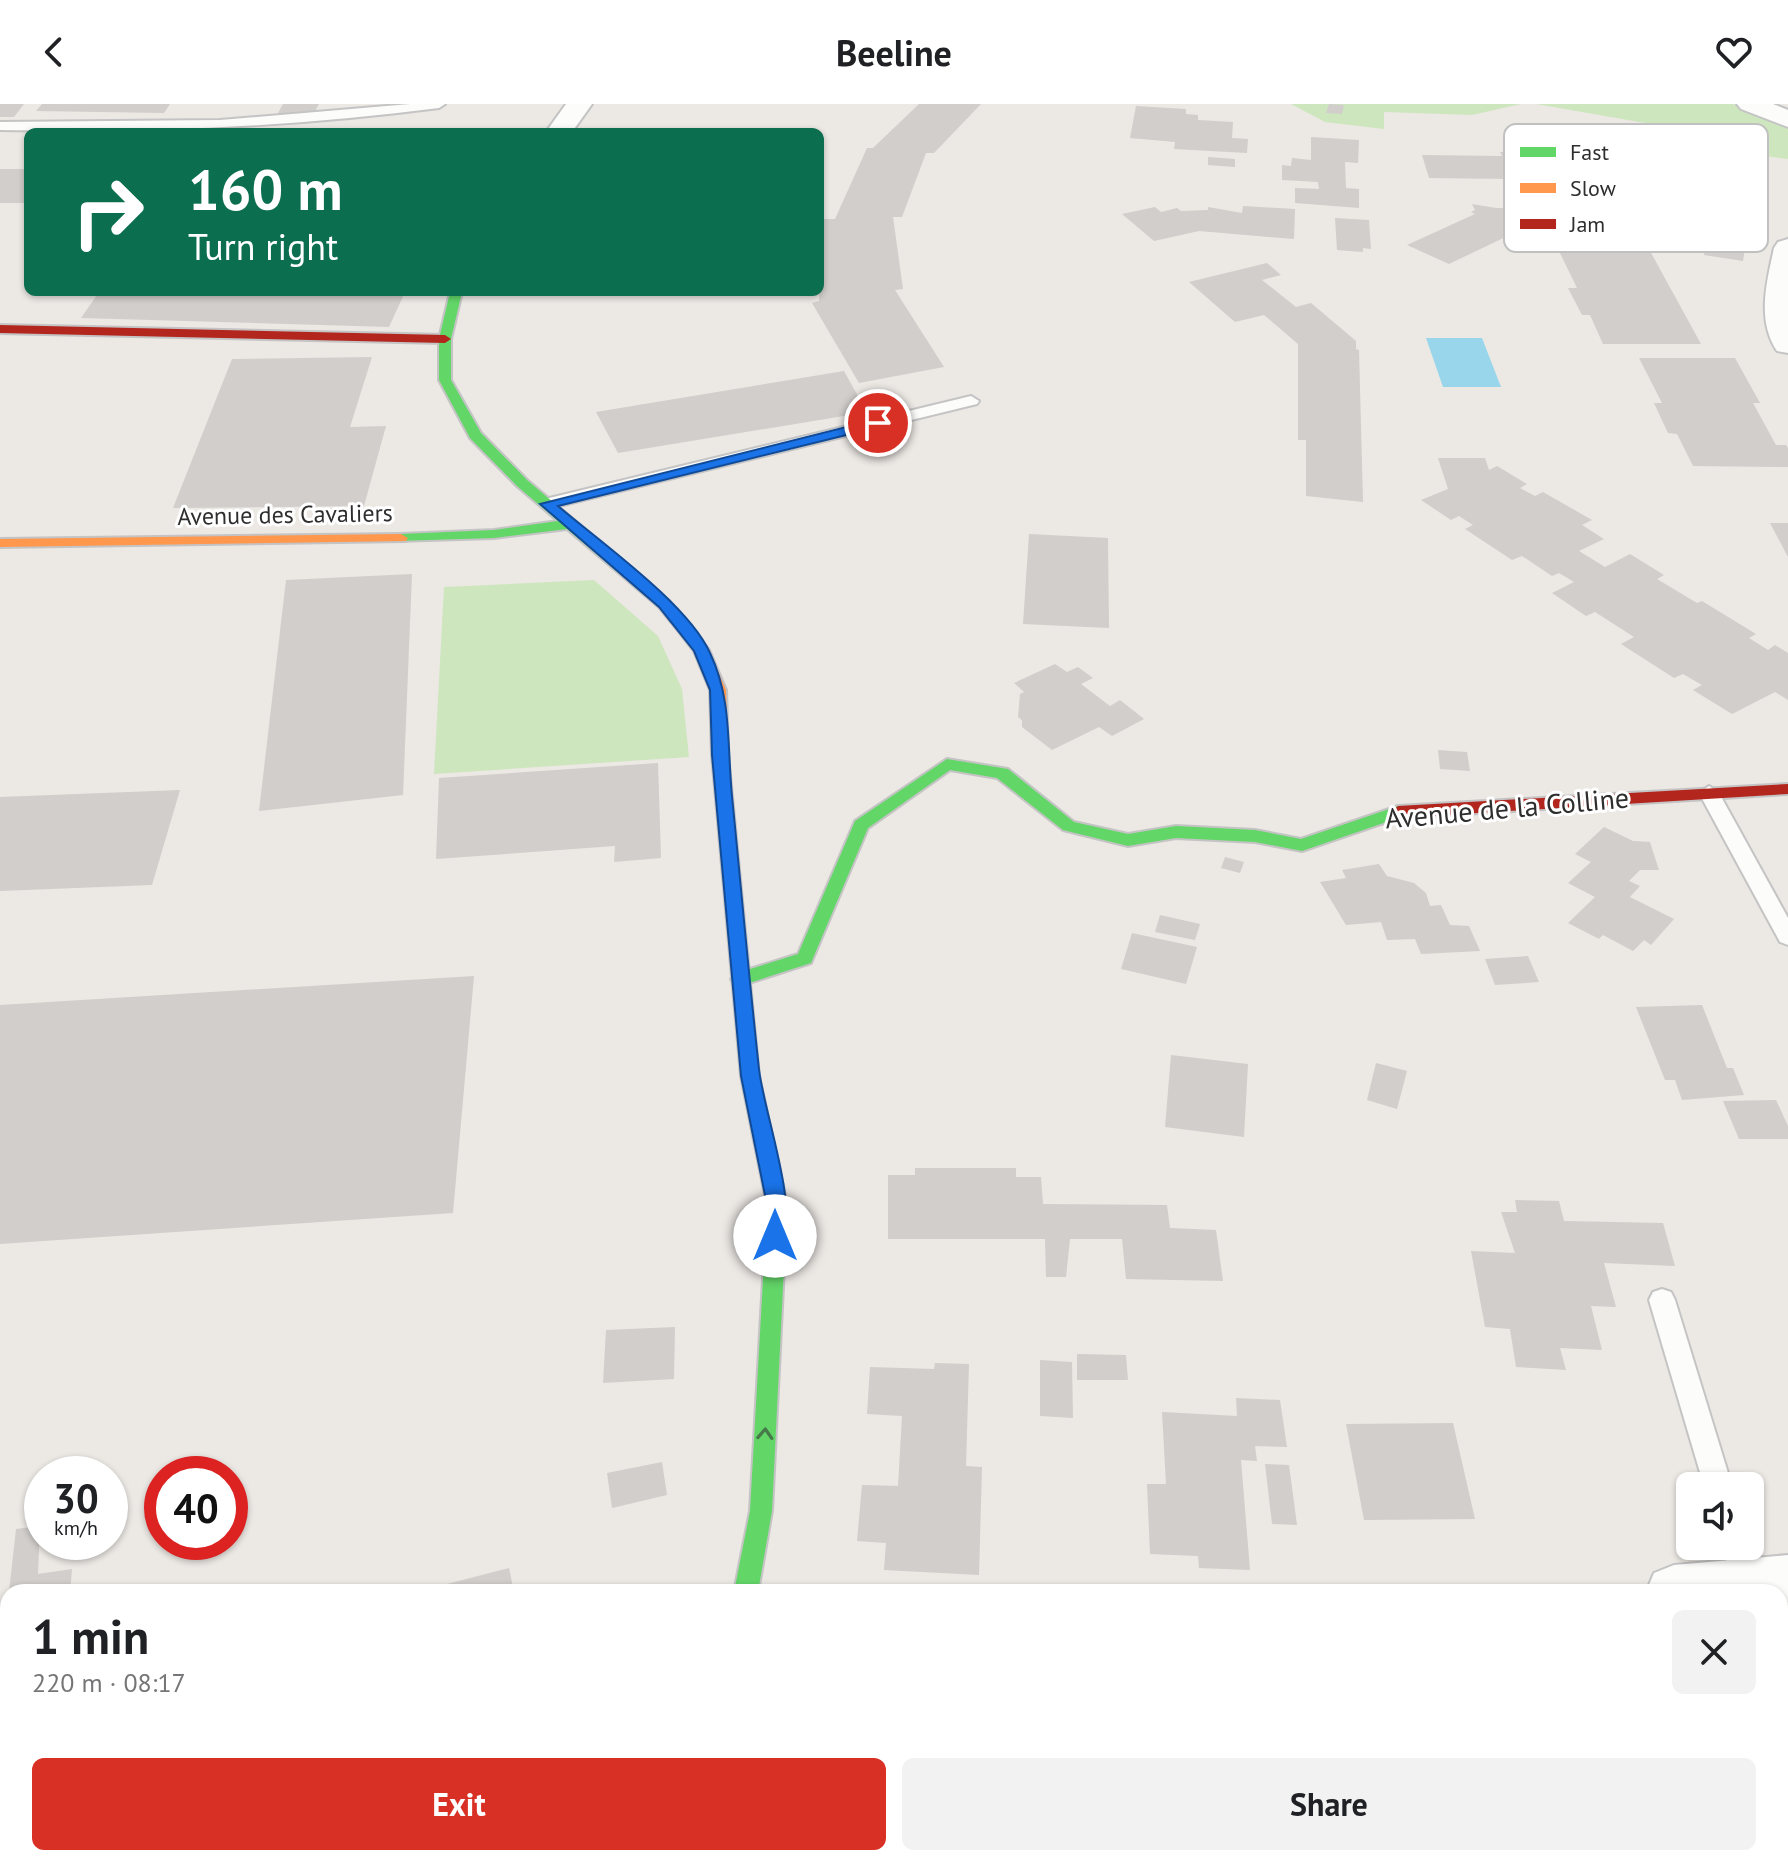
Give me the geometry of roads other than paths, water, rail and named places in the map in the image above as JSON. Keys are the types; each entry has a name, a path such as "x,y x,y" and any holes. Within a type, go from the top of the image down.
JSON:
{"street":[{"path":"562,128 579,104"},
{"path":"1750,104 1788,119"},
{"path":"1788,248 1782,286 1781,332 1788,344"},
{"path":"455,296 445,339 445,380 458,409 475,435 495,458 664,604 701,650 718,690 720,755 750,1076 777,1205 761,1511 747,1584"},
{"path":"0,329 445,339"},
{"name":"Avenue des Cavaliers","path":"0,543 449,537 570,524"},
{"name":"Avenue de la Colline","path":"740,979 805,958 861,825 947,764 1002,773 1069,826 1128,840 1176,832 1255,836 1302,845 1390,812 1788,789"},
{"path":"1706,1584 1757,1571"}],"lane":[{"path":"136,128 325,119 439,104"},
{"path":"0,126 77,128"},
{"path":"547,504 971,401"},
{"path":"1709,793 1788,937"},
{"path":"1662,1300 1714,1472"}],"water":[{"path":"1426,338 1482,338 1501,387 1443,387"}]}
